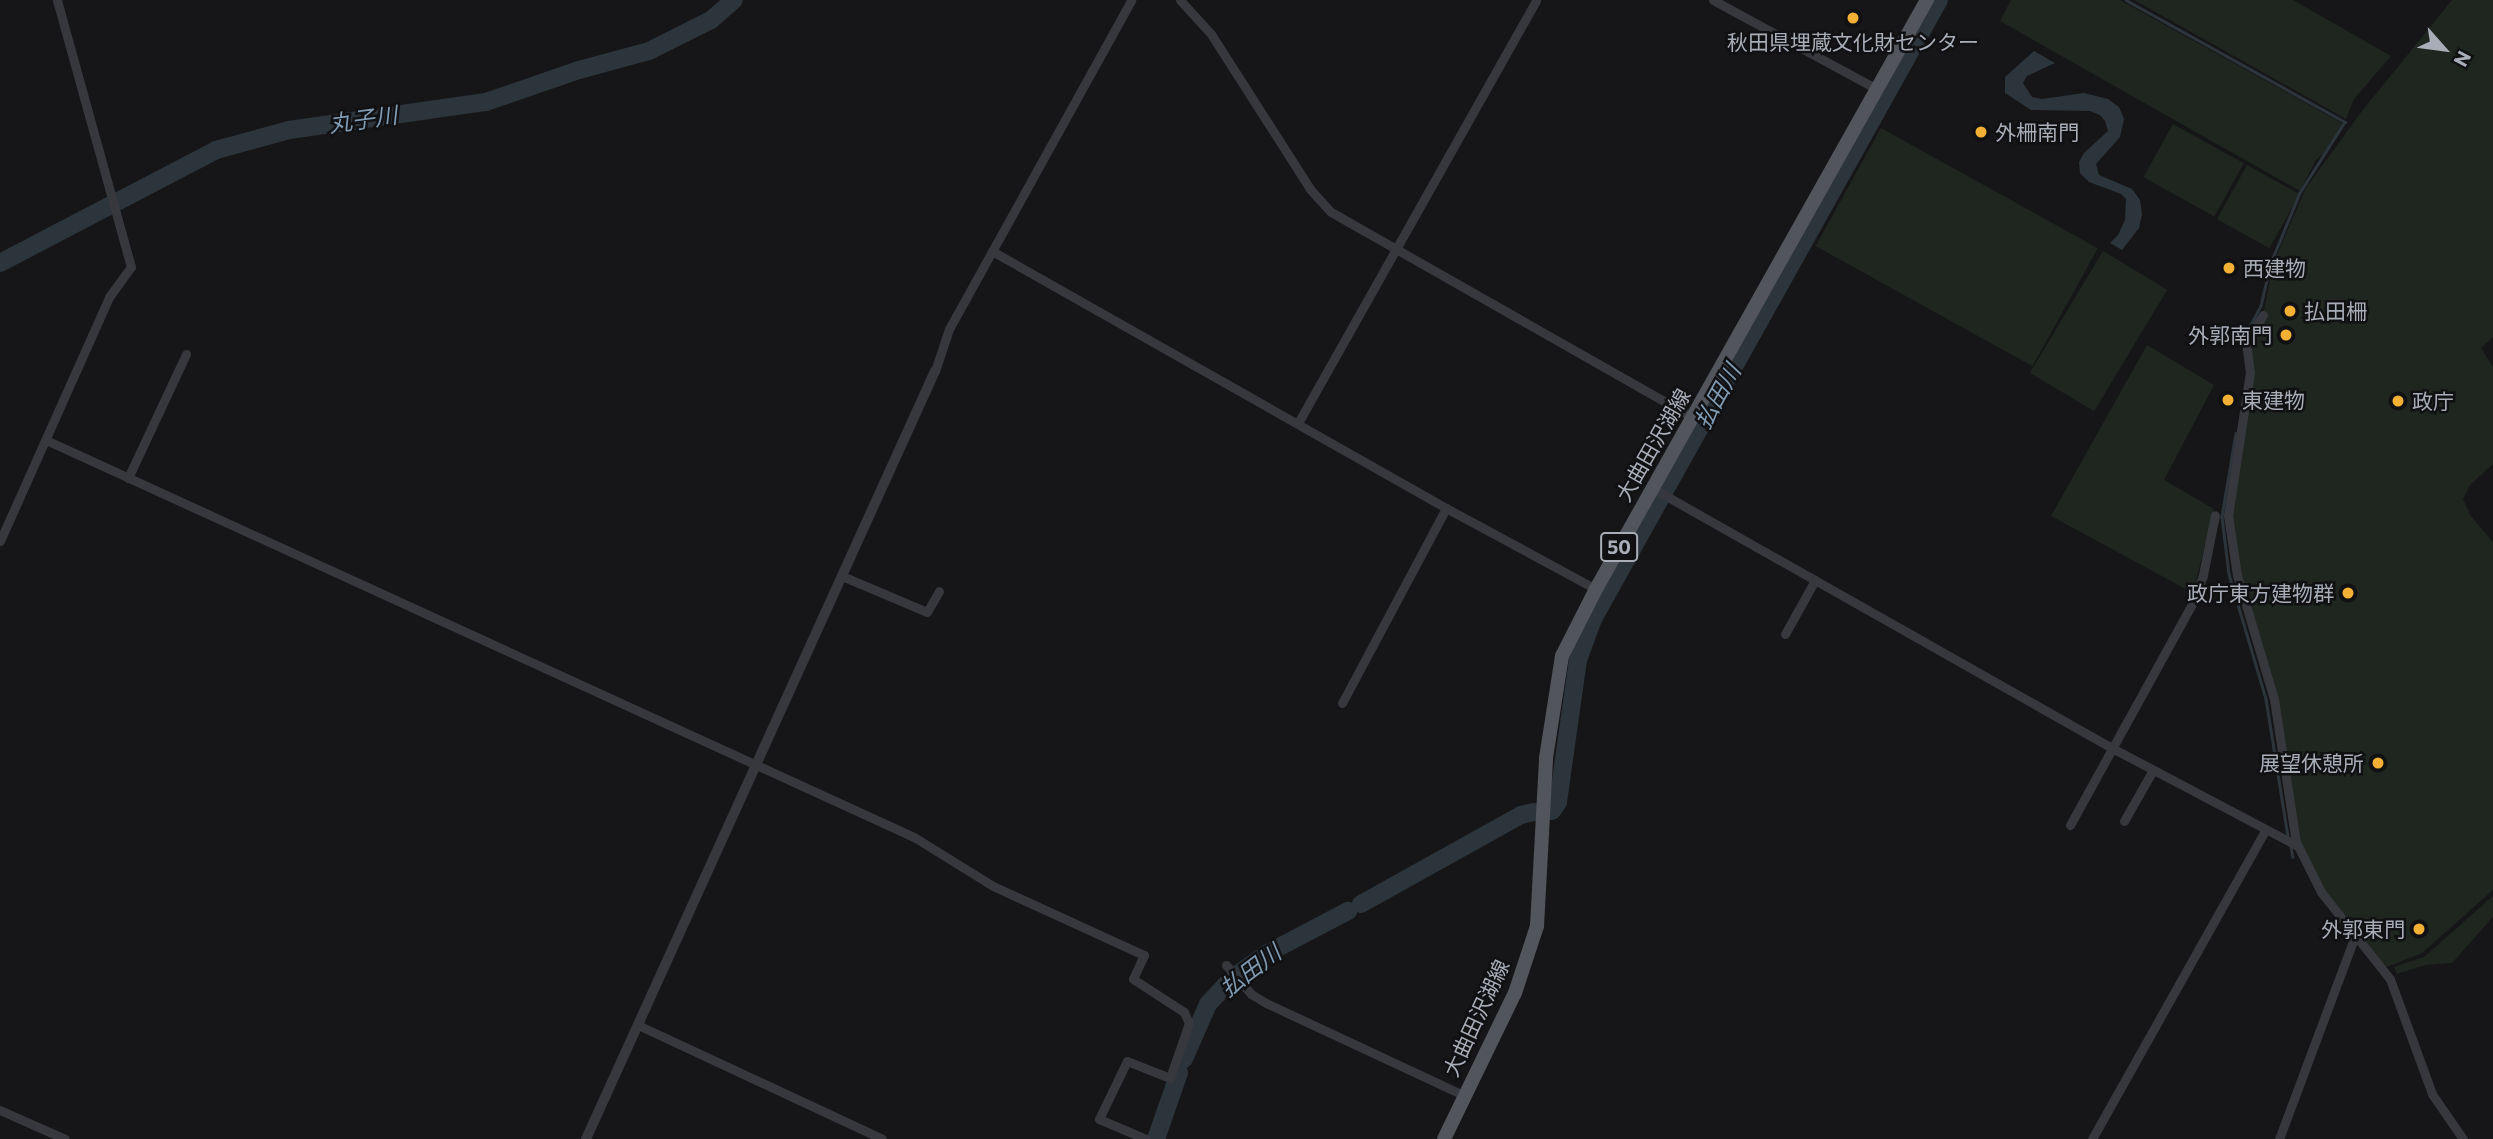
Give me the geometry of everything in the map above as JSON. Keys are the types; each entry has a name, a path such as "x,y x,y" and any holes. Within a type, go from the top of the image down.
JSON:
{"main road":[{"name":"大曲田沢湖線","path":"1444,1139 1463,1095 1515,993 1537,926 1546,758 1562,656 1652,488 1927,0"}],"street":[{"path":"0,541 109,297 131,267 131,257 103,173 57,0"},
{"path":"586,1139 935,370 948,329 1131,0"},
{"path":"1180,0 1211,34 1319,201 1331,212 1693,418"},
{"path":"1298,423 1536,0"},
{"path":"1713,0 1877,89"},
{"path":"992,251 1446,508 1596,589"},
{"path":"2263,315 2246,341 2250,372 2228,515 2237,575 2274,699 2281,757 2298,846 2321,892 2390,979 2432,1094 2463,1139"},
{"path":"128,478 186,354"},
{"path":"46,440 914,837 993,886 1144,955 1133,979 1184,1012 1189,1023 1170,1078 1127,1061 1099,1119 1146,1139"},
{"path":"1652,488 2112,748 2265,831 2298,846"},
{"path":"1342,703 1446,508"},
{"path":"2070,825 2192,604 2203,575 2216,515"},
{"path":"842,576 928,612 939,591"},
{"path":"1785,634 1815,580"},
{"path":"2124,821 2152,770"},
{"path":"2092,1139 2265,831"},
{"path":"2279,1139 2355,936"},
{"path":"1226,965 1242,985 1266,1003 1463,1095"},
{"path":"638,1025 882,1139"},
{"path":"0,1110 65,1139"}],"shaded area":[{"path":"2011,0 2120,0 2342,123 2330,148 2316,160 2300,191 2000,21"},
{"path":"2134,0 2293,0 2391,56 2354,99 2346,119"},
{"path":"2452,0 2493,0 2493,337 2481,348 2493,367 2493,464 2470,485 2463,499 2470,515 2493,542 2493,890 2422,953 2384,968 2339,918 2298,846 2274,699 2237,575 2228,515 2250,372 2246,341 2263,315 2273,264 2291,222 2306,188 2362,111"},
{"path":"2034,51 2055,63 2027,76 2023,83 2032,97 2042,99 2084,93 2108,99 2119,107 2124,119 2120,137 2096,164 2099,175 2132,189 2140,200 2142,214 2139,228 2122,250 2110,243 2118,235 2125,220 2126,199 2121,194 2089,182 2080,173 2079,162 2084,153 2108,131 2105,121 2100,115 2090,111 2031,110 2005,93 2005,77"},
{"path":"2173,124 2244,163 2214,217 2143,177"},
{"path":"1881,128 2098,248 2032,366 1816,246"},
{"path":"2247,165 2299,194 2269,248 2217,219"},
{"path":"2103,251 2167,290 2094,411 2030,373"},
{"path":"2147,345 2214,385 2164,480 2214,509 2193,593 2051,516"},
{"path":"2493,896 2493,917 2452,963 2425,965 2397,974 2394,967 2424,957"}],"waterway":[{"name":"丸子川","path":"0,263 216,150 289,130 486,102 579,70 649,51 711,20 734,0"},
{"name":"払田川","path":"1552,811 1558,802 1578,660 1593,619 1939,0"},
{"path":"2126,0 2345,122 2300,193 2271,263 2261,306 2246,334"},
{"path":"2236,433 2222,517 2229,574 2266,699 2288,837"},
{"name":"払田川","path":"1361,904 1521,815 1534,812"},
{"path":"2291,847 2293,857"},
{"name":"払田川","path":"1184,1059 1208,1004 1231,979 1266,954 1348,911"},
{"name":"払田川","path":"1156,1139 1179,1073"}],"place":[{"name":"秋田県埋蔵文化財センター","path":"1853,18"},
{"name":"外柵南門","path":"1981,132"},
{"name":"西建物","path":"2229,268"},
{"name":"払田柵","path":"2290,311"},
{"name":"外郭南門","path":"2286,335"},
{"name":"東建物","path":"2228,400"},
{"name":"政庁","path":"2398,401"},
{"name":"政庁東方建物群","path":"2348,593"},
{"name":"展望休憩所","path":"2378,763"},
{"name":"外郭東門","path":"2419,929"}]}
